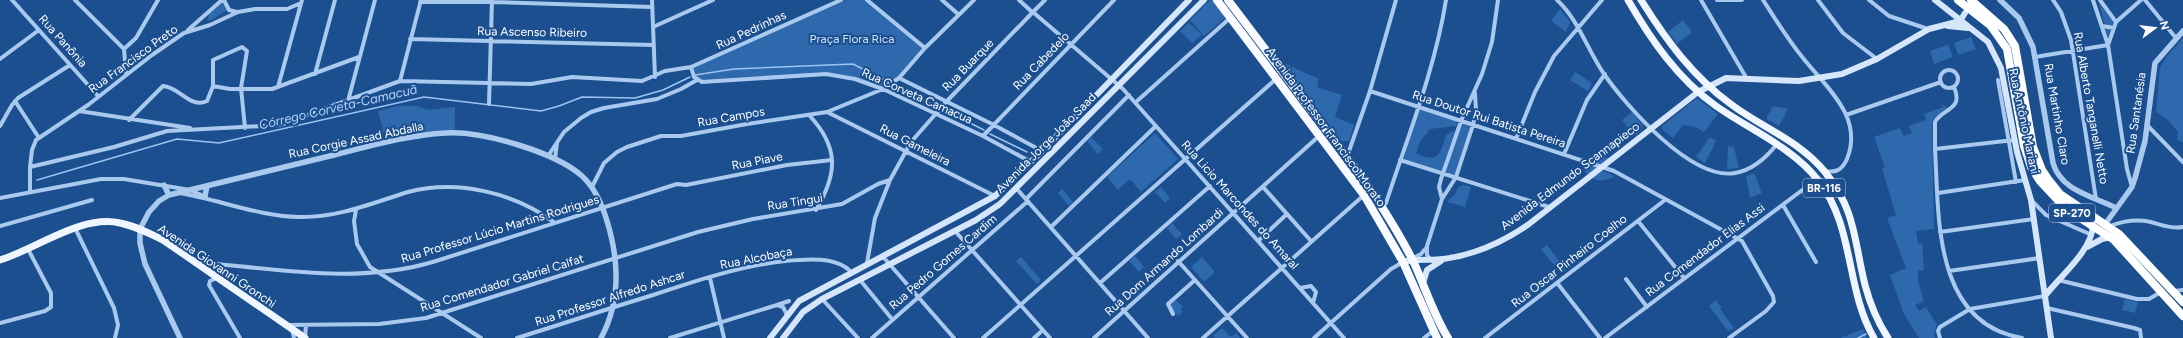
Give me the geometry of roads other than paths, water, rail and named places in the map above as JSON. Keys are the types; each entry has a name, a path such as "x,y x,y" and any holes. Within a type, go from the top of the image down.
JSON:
{"highway":[{"name":"Avenida Professor Francisco Morato","path":"1217,0 1364,195 1403,262 1435,334"},
{"name":"Avenida Professor Francisco Morato","path":"1228,0 1382,207 1412,259 1433,311 1448,338"},
{"name":"SP-270","path":"1958,0 1997,32 2007,49 2022,135 2031,167 2044,187 2059,203 2121,247 2183,316"},
{"name":"SP-270","path":"1972,0 2004,29 2014,46 2031,141 2042,170 2060,194 2108,224 2183,302"}],"main road":[{"name":"Avenida Jorge João Saad","path":"770,338 786,315 799,301 867,263 916,239 995,196 1042,151 1189,0"},
{"name":"Avenida Jorge João Saad","path":"783,338 803,312 822,299 955,231 988,212 1017,189 1204,0"},
{"name":"BR-116","path":"1628,0 1656,45 1698,92 1728,114 1797,158 1826,190 1841,221 1858,302 1874,338"},
{"name":"Rua Antônio Mariani","path":"1935,0 1950,12 1963,17 1970,28 1988,42 2000,64 2012,140 2031,200 2034,216 2051,338"},
{"name":"BR-116","path":"1642,1 1668,41 1708,86 1738,109 1798,146 1825,171 1837,188 1851,218 1869,298 1878,321 1888,338"},
{"path":"1942,26 1949,20 1950,12"},
{"path":"1942,26 1963,17"},
{"name":"Avenida Edmundo Scannapieco","path":"1412,259 1446,259 1469,253 1499,242 1529,224 1698,92 1726,78 1798,81 1821,79 1853,70 1877,60 1929,29 1942,26"},
{"path":"1942,26 1970,28"},
{"path":"1079,112 1081,119 1086,120"},
{"path":"1073,119 1077,120 1080,126"},
{"name":"Avenida Giovanni Gronchi","path":"0,260 75,228 107,221 140,229 163,240 305,338"},
{"path":"2045,296 2057,280 2087,247 2092,235 2092,226"},
{"path":"2087,247 2102,239 2110,238"},
{"path":"916,239 921,248"},
{"path":"1403,262 1412,259"},
{"name":"Avenida Edmundo Scannapieco","path":"1423,286 1427,270 1446,259"}],"street":[{"name":"Rua Panônia","path":"12,0 98,96"},
{"path":"75,0 124,49 126,74"},
{"path":"124,49 136,38 158,0"},
{"path":"184,33 223,0 229,10 238,12"},
{"path":"315,74 335,0"},
{"path":"348,101 375,0"},
{"path":"652,0 655,76"},
{"path":"653,27 712,0"},
{"name":"Rua Pedrinhas","path":"691,67 841,0"},
{"path":"867,0 925,48"},
{"path":"942,0 958,14"},
{"name":"Rua Campos","path":"592,187 604,164 617,152 651,139 666,136 681,136 827,112 883,89 898,78 958,14 974,0"},
{"name":"Rua Licio Marcondes do Amaral","path":"1019,0 1129,94 1344,338"},
{"name":"Rua Buarque","path":"867,263 875,218 890,180 906,151 935,114 1045,0"},
{"name":"Rua Cabedelo","path":"983,136 1114,0"},
{"path":"1347,158 1370,91 1396,0"},
{"path":"1382,207 1386,203 1417,106 1442,23 1446,0"},
{"path":"1442,199 1439,187 1461,121 1475,93 1492,42 1498,0"},
{"path":"1557,0 1568,12 1605,74 1651,128 1689,160 1703,168 1726,174 1735,173 1756,165 1777,144"},
{"path":"1516,139 1544,72 1554,56 1577,27 1602,0"},
{"path":"1701,0 1748,79"},
{"path":"1717,0 1742,0"},
{"path":"1763,0 1787,38 1838,100 1846,115 1850,137 1846,160 1840,169 1835,172 1825,171"},
{"path":"1818,0 1843,32 1877,60"},
{"path":"1869,0 1889,16 1929,29"},
{"name":"Rua Martinho Claro","path":"2000,0 2019,18 2030,37 2035,57 2054,169 2067,185 2116,208"},
{"name":"Rua Alberto Tanganelli Netto","path":"2053,0 2065,22 2073,51 2096,199"},
{"path":"2093,0 2108,45 2127,169 2132,187"},
{"path":"2108,45 2116,22 2141,0"},
{"path":"2145,0 2176,38"},
{"path":"278,87 302,1"},
{"name":"Rua Francisco Preto","path":"39,138 78,111 88,107 98,96 126,74 184,33 210,25 238,12 255,9 287,9 302,1"},
{"path":"400,81 420,1 492,1 652,7"},
{"path":"489,104 492,1"},
{"path":"2096,6 2101,2 2116,22"},
{"path":"1136,102 1230,18"},
{"path":"2102,26 2114,28"},
{"path":"0,59 39,30"},
{"name":"Rua Santanésia","path":"2108,224 2116,208 2132,187 2140,164 2147,126 2153,69 2160,56 2183,31"},
{"name":"Rua Ascenso Ribeiro","path":"410,39 654,44"},
{"path":"2035,57 2108,45"},
{"path":"129,120 163,86 170,87 194,102 200,103 209,98 213,86 211,66 214,58 242,47 247,51 241,88 244,128"},
{"path":"213,86 266,90 315,74 359,57"},
{"path":"0,126 15,101 70,65"},
{"path":"30,167 114,147 162,132 280,125 400,81 531,84 572,77 642,82 665,71 691,67 694,80 681,89 657,99 597,110 572,125 557,142 548,156"},
{"path":"1941,82 1943,74 1951,71 1956,74 1958,80 1954,87 1956,95 1955,104 1934,122 1940,232 1949,271 1958,291 1970,309 1991,326 2022,338"},
{"name":"Rua Corveta Camacua","path":"694,80 702,82 719,82 826,74 855,79 883,89 983,136 1031,162"},
{"path":"1564,154 1587,100 1605,74"},
{"name":"Rua Corveta Camacua","path":"898,78 947,101 1042,151"},
{"path":"983,338 1276,78"},
{"name":"Rua Antônio Mariani","path":"1998,80 2012,140 2016,182"},
{"path":"1846,115 1941,82"},
{"path":"1941,82 1945,87 1954,87"},
{"name":"Rua Doutor Rui Batista Pereira","path":"1370,91 1614,171 1738,239"},
{"path":"1412,259 1421,254 1427,246 1442,199 1456,177 1476,115 1475,93"},
{"name":"Avenida Jorge João Saad","path":"1027,200 1129,94"},
{"path":"15,101 39,138 34,144 30,167 30,192"},
{"path":"84,112 88,107 93,112"},
{"path":"78,111 93,112 129,120 175,125 197,130"},
{"name":"Rua Gameleira","path":"827,112 995,196"},
{"path":"809,115 828,141 832,160 830,184 816,210"},
{"path":"1051,227 1156,126"},
{"path":"2147,126 2183,162"},
{"name":"Rua Corgie Assad Abdalla","path":"140,229 154,206 169,195 389,142 446,133 463,133 492,139 555,159 572,168 592,187 603,208 616,258 616,287 612,308 601,338"},
{"name":"Rua Dom Armando Lombardi","path":"1094,338 1178,261 1320,136"},
{"path":"1935,149 2012,140"},
{"path":"555,159 557,142"},
{"path":"1611,159 1614,171"},
{"name":"Rua Piave","path":"686,185 779,167 832,160"},
{"path":"1400,160 1549,208"},
{"path":"0,198 101,179 124,179 190,190 208,198 251,211 299,217 335,214 356,210 420,190 463,188 508,198 544,214 555,223"},
{"path":"588,182 595,179"},
{"name":"Rua Comendador Elias Assi","path":"1605,338 1817,179"},
{"name":"Rua Tingui","path":"698,232 753,219 816,210 852,200 878,184 890,180"},
{"path":"1938,193 2025,180"},
{"name":"Rua Professor Lúcio Martins Rodrigues","path":"196,262 355,274 379,273 418,266 677,184 686,185"},
{"path":"164,185 169,195"},
{"path":"207,186 208,198"},
{"path":"1100,283 1210,186"},
{"path":"1263,187 1311,241"},
{"path":"1017,189 1148,338"},
{"path":"178,193 208,198"},
{"path":"1203,338 1364,195"},
{"path":"0,226 92,200"},
{"name":"Rua Pedro Gomes Cardim","path":"872,338 1027,200"},
{"name":"Rua Oscar Pinheiro Coelho","path":"1486,338 1665,200"},
{"path":"2031,200 2042,212 2059,222 2092,235"},
{"path":"1783,205 1816,262"},
{"path":"356,210 354,221 357,244 370,268 481,338"},
{"path":"1940,232 2034,216 2042,212"},
{"path":"1258,241 1288,214"},
{"path":"1638,221 1684,278"},
{"path":"2108,224 2140,221 2170,227 2183,227"},
{"path":"75,228 114,308 118,325 115,338"},
{"path":"140,229 142,256 180,338"},
{"path":"955,231 1050,338"},
{"name":"Rua Comendador Gabriel Calfat","path":"289,327 306,324 392,323 443,314 698,232"},
{"path":"1729,338 1772,305 1773,296 1742,241 1738,239"},
{"path":"1427,246 1428,255 1431,260"},
{"path":"0,323 45,311 51,307 51,293 28,249"},
{"path":"880,257 885,259 954,338"},
{"path":"1949,271 2040,258"},
{"name":"Rua Alcobaça","path":"710,278 766,264 797,260 840,264 851,272"},
{"path":"1178,261 1247,338"},
{"path":"1314,338 1392,269 1403,262"},
{"path":"218,278 210,281 209,285 240,338"},
{"path":"710,278 724,338"},
{"name":"Rua Professor Alfredo Ashcar","path":"517,338 710,278"},
{"path":"1626,279 1646,307"},
{"path":"860,280 892,319"},
{"path":"1173,314 1168,304 1195,280"},
{"path":"2057,280 2138,299 2149,299 2162,292"},
{"path":"1558,284 1600,338"},
{"path":"1300,288 1311,286 1314,289 1316,292 1313,303"},
{"path":"2174,291 2183,290"},
{"path":"1940,338 1938,331 1940,327 1970,309 2045,296"},
{"path":"822,299 858,338"},
{"path":"670,338 777,306 789,301"},
{"path":"777,306 783,307 786,315"},
{"path":"2046,308 2134,328 2140,330 2141,338"},
{"path":"305,338 306,324"},
{"path":"289,327 294,338"},
{"path":"1034,338 1043,330"},
{"path":"1424,338 1435,334"}],"waterway":[{"name":"Córrego Corveta-Camacuã","path":"695,75 734,69 853,64 888,82"},
{"name":"Córrego Corveta-Camacuã","path":"37,180 177,139 219,143 424,97 541,111 582,97 635,98 663,90 690,77"},
{"name":"Córrego Corveta-Camacuã","path":"894,85 937,107"},
{"name":"Córrego Corveta-Camacuã","path":"944,110 984,130"},
{"name":"Córrego Corveta-Camacuã","path":"990,134 1027,152"},
{"path":"1858,338 1866,334"}],"park label":[{"name":"Praça Flora Rica","path":"852,39"}]}
